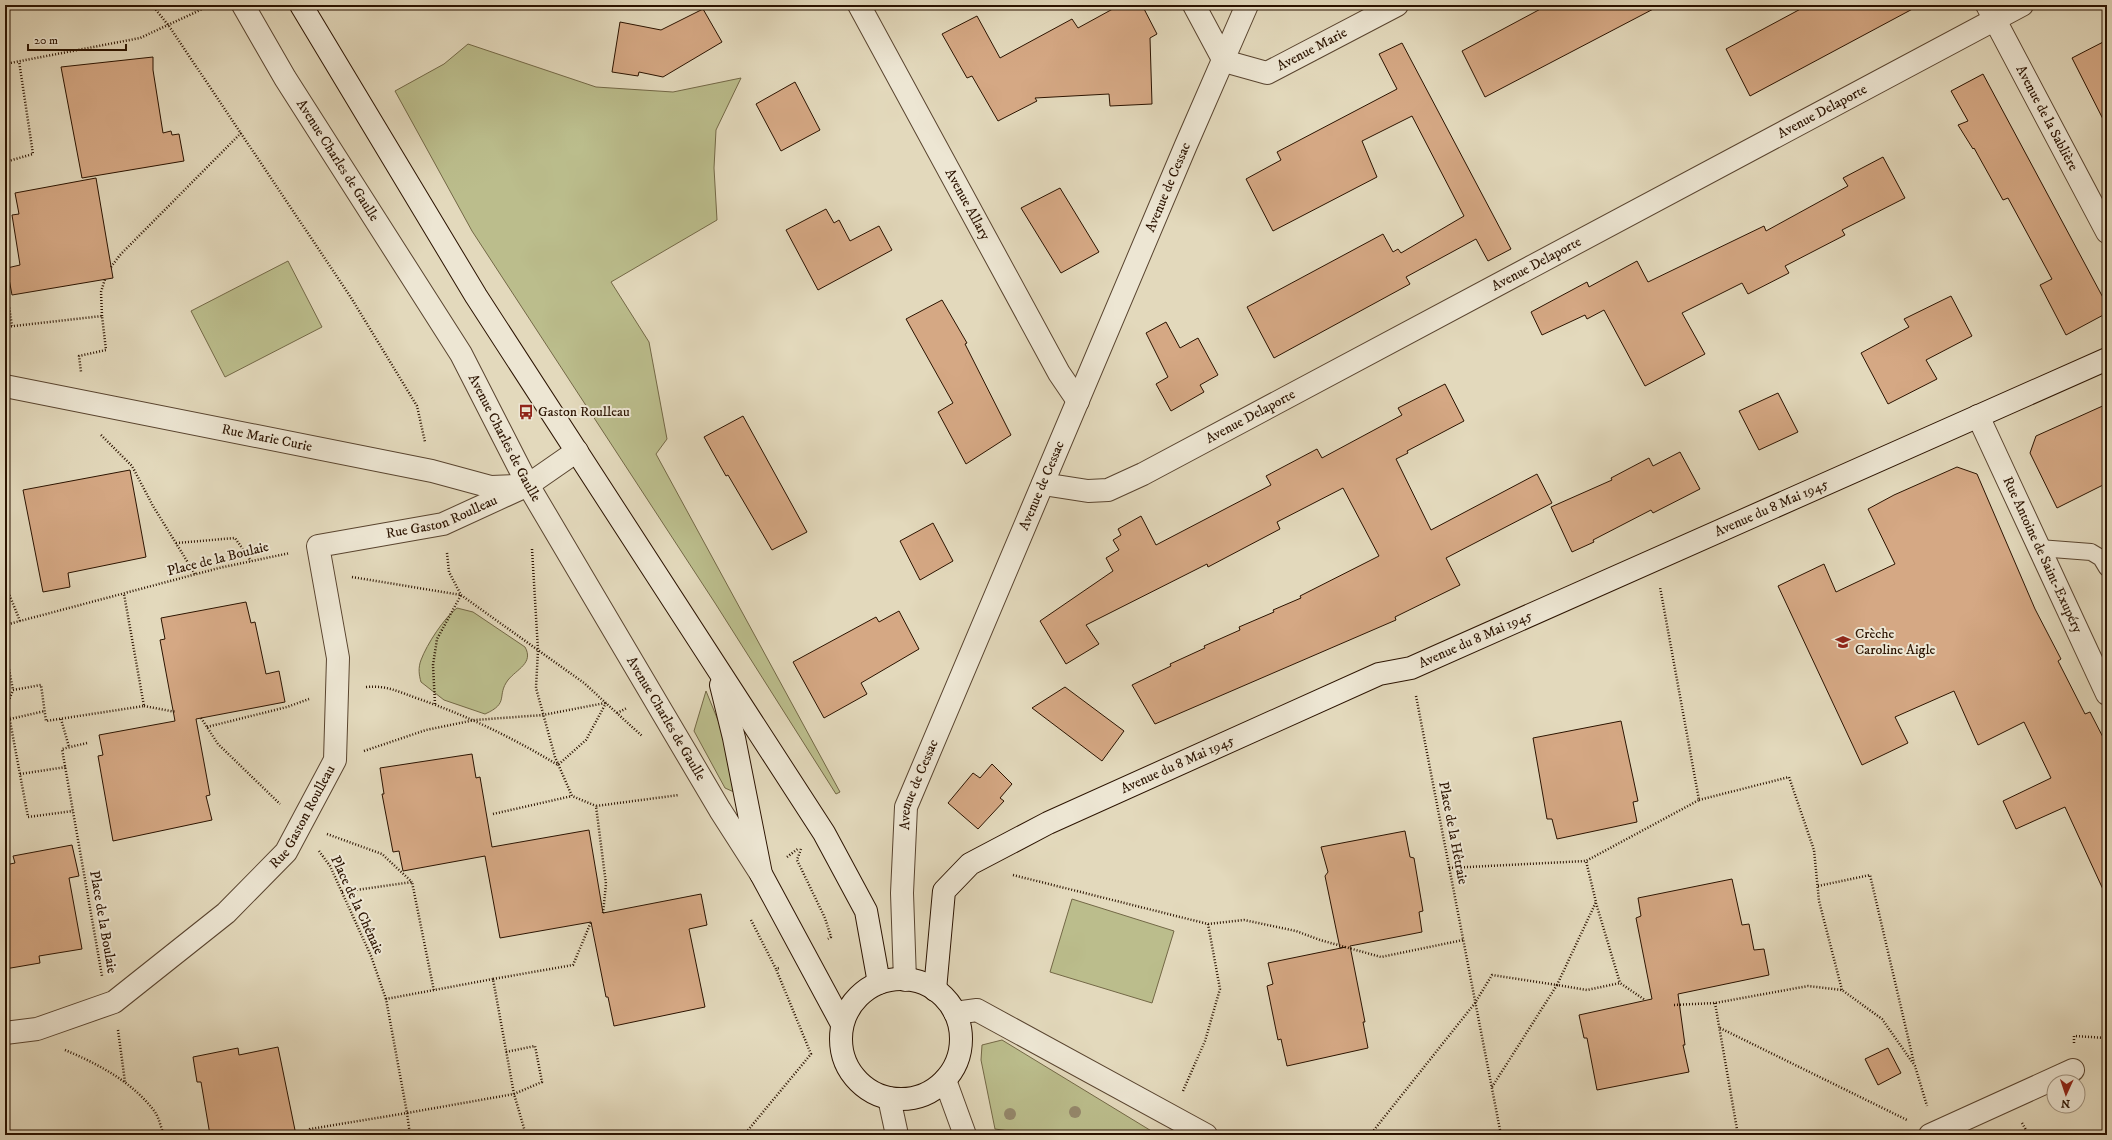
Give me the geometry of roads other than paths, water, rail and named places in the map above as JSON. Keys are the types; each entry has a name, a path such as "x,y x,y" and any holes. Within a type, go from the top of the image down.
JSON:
{"street":[{"name":"Avenue Charles de Gaulle","path":"243,5 285,78 461,354 528,486 720,810 761,874 842,1024"},
{"name":"Avenue Charles de Gaulle","path":"301,5 476,296 824,833 866,911 879,983"},
{"name":"Avenue Allary","path":"859,5 1059,373 1078,401"},
{"path":"1194,5 1224,60"},
{"name":"Avenue de Cessac","path":"905,980 902,893 906,807 1186,145 1247,5"},
{"name":"Avenue Marie","path":"1224,60 1267,73 1397,5"},
{"name":"Avenue Delaporte","path":"1043,484 1088,491 1108,490 1143,474 1991,12 2022,5"},
{"name":"Avenue de la Sablière","path":"1991,12 2107,232"},
{"name":"Avenue du 8 Mai 1945","path":"935,990 944,891 970,864 1048,823 1379,674 1411,668 2107,358"},
{"name":"Rue Marie Curie","path":"5,386 80,399 432,471 491,487 528,486"},
{"name":"Rue Antoine de Saint-Exupéry","path":"1978,416 2107,694"},
{"name":"Rue Gaston Roulleau","path":"5,1033 37,1029 114,1002 226,912 286,852 335,760 338,658 318,546 443,524 528,486 577,452"},
{"name":"Avenue Charles de Gaulle","path":"717,668 734,738 761,874"},
{"path":"898,979 905,980 917,981 935,990 950,1004 959,1022 962,1043 956,1063 946,1080 929,1093 910,1099 889,1098 870,1091 855,1079 845,1062 840,1044 842,1024 849,1007 862,992 879,983 898,979"},
{"path":"955,1014 977,1010 1206,1135"},
{"path":"1933,1134 2073,1070"},
{"path":"946,1080 965,1135"},
{"path":"889,1098 897,1135"}],"lane":[{"path":"2039,548 2091,552 2101,558 2107,568"}],"place":[{"name":"Gaston Roulleau","path":"526,412"},
{"name":"Crèche Caroline Aigle","path":"1843,642"}]}
